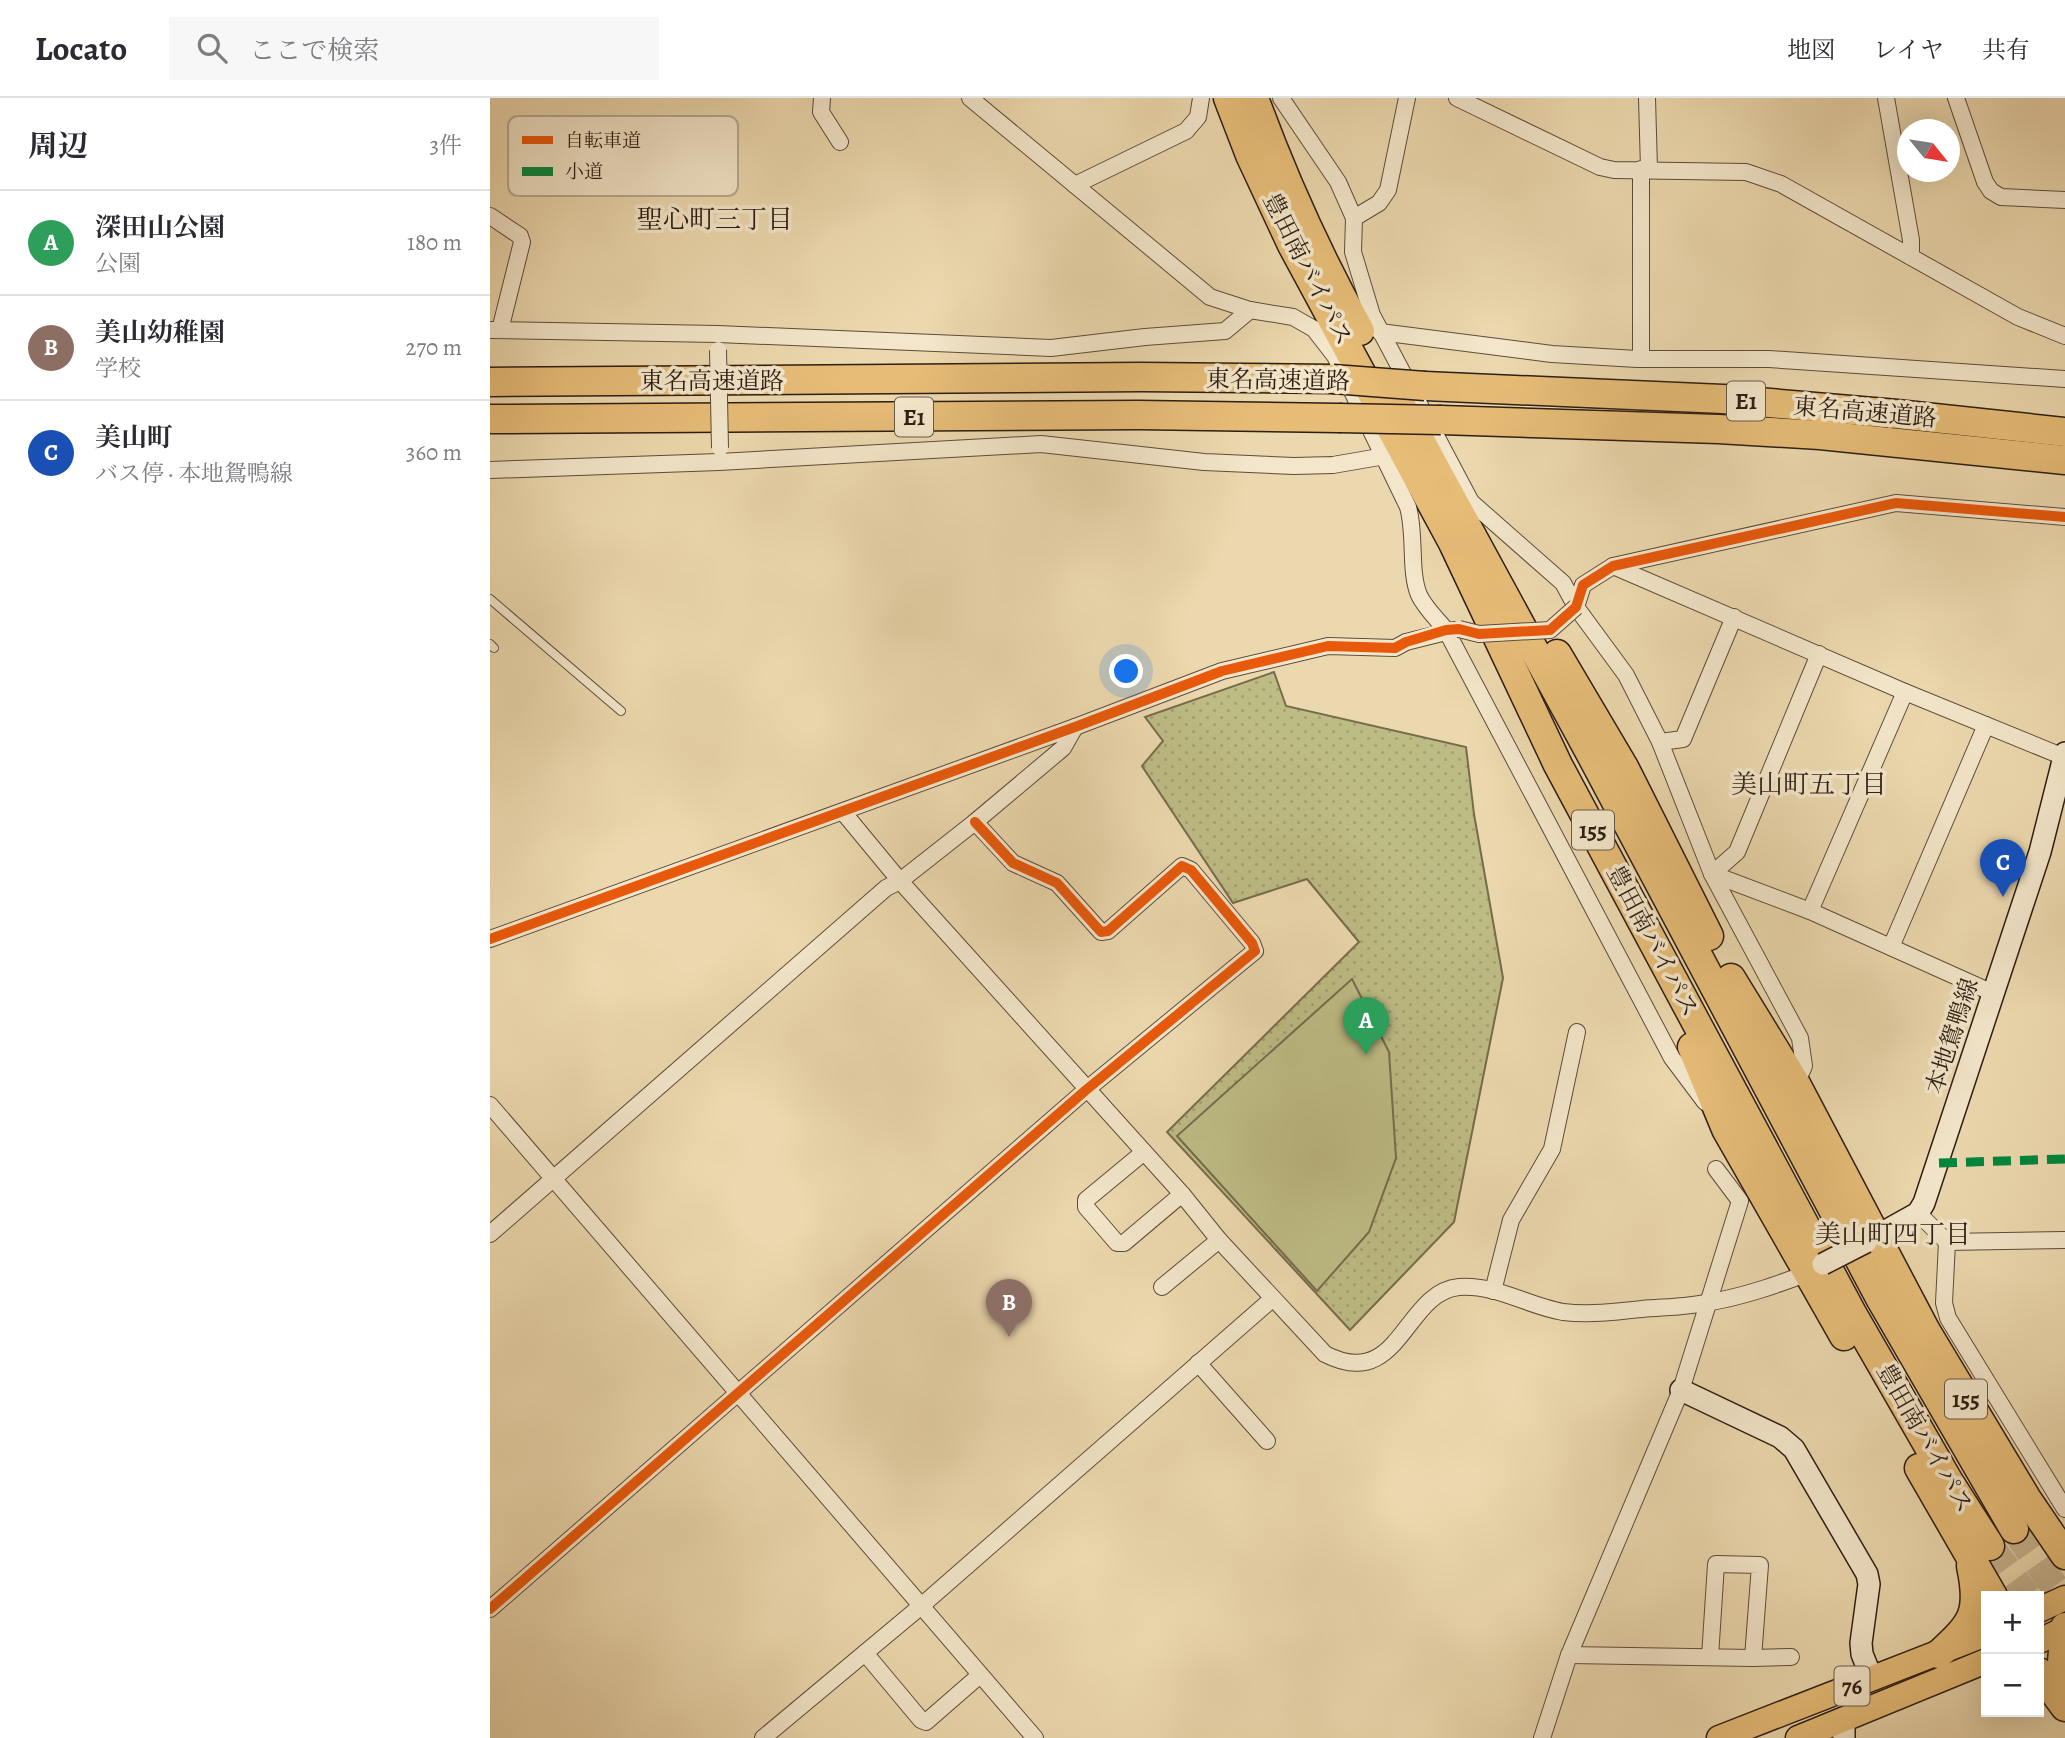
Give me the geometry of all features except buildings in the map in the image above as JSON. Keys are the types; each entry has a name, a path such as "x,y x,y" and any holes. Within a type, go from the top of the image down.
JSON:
{"highway":[{"name":"豊田南バイパス","path":"1228,98 1292,245 1453,543 1558,765 1853,1315 1948,1480 1979,1551"},
{"name":"豊田南バイパス","path":"1254,98 1268,137 1353,320 1602,774 1880,1298 2014,1529"},
{"name":"東名高速道路","path":"490,382 1141,377 1333,379 1425,386 1723,399 2065,432"},
{"name":"東名高速道路","path":"490,419 1139,415 1441,420 1820,435 2065,460"},
{"name":"155","path":"1485,561 1556,653 1625,769 1732,981 1796,1084 1871,1240 2027,1499 2065,1555"},
{"name":"155","path":"1489,622 1511,685 1590,856 1697,1056 1726,1129 1816,1269 1979,1551 1991,1591"},
{"path":"2027,1499 2065,1537"},
{"name":"155","path":"1939,1654 1964,1631 1975,1608 1979,1551"},
{"path":"2065,1628 2062,1661 2065,1680"},
{"path":"2044,1679 2065,1707"}],"main road":[{"name":"本地鴛鴨線","path":"1918,1213 1939,1163 2040,852 2065,755"},
{"path":"1816,1269 1918,1213"},
{"path":"1681,1390 1780,1437 1794,1449 1867,1574 1869,1584 1861,1643 1862,1654 1872,1679"},
{"path":"2044,1608 2065,1598"},
{"path":"2044,1638 2065,1628"},
{"name":"76","path":"1718,1738 1981,1636"},
{"name":"76","path":"1798,1738 1844,1729 1981,1663"}],"street":[{"path":"822,98 821,112 840,142"},
{"path":"970,98 1210,297 1250,310 1293,317 1314,329 1335,356 1408,507 1413,525 1415,575 1425,606 1453,630 1672,1058 1726,1129"},
{"path":"1075,185 1186,131 1198,117 1201,98"},
{"path":"1281,98 1338,181 1354,218 1353,252 1372,315 1471,502 1563,583 1576,607 1626,675 1660,742 1712,874 1801,1038 1804,1066 1796,1084"},
{"path":"1354,218 1379,203 1388,190 1407,98"},
{"path":"1457,98 1600,167 1614,170 1746,172 1763,176 2018,317 2065,336"},
{"path":"1641,359 1647,98"},
{"path":"1886,98 1911,240 1911,257"},
{"path":"1956,98 1985,182 1995,195 2065,200"},
{"path":"490,216 520,236 522,242 495,330 718,342 1051,348 1225,331 1250,310"},
{"path":"1380,332 1552,354 1641,359 1769,359 2065,379"},
{"path":"718,342 720,455"},
{"path":"490,470 720,455 1041,444 1205,462 1294,466 1333,465 1385,456"},
{"path":"490,939 843,812 1222,671 1328,646 1395,648 1406,642 1453,630 1479,634 1550,630 1576,607 1583,585 1614,566 1896,503 2065,517"},
{"path":"1614,566 1905,692 2065,755"},
{"path":"1660,742 1683,739 1734,617"},
{"path":"1712,874 1737,852 1819,654"},
{"path":"1810,911 1905,692"},
{"path":"1891,947 1986,725"},
{"path":"490,1234 886,888 900,881 975,822 1063,748 1075,727"},
{"path":"843,812 900,881 1182,1194 1219,1240 1325,1354 1342,1362 1354,1364 1370,1361 1385,1352 1443,1291 1473,1287 1557,1311 1584,1315 1710,1303 1768,1288 1816,1269"},
{"path":"490,1609 1086,1090 1255,951 1252,943 1191,870 1182,866 1108,931 1101,932 1056,883 1013,863 975,822"},
{"path":"1712,874 1810,911 1993,993"},
{"path":"1493,1291 1511,1220 1552,1149 1577,1032"},
{"path":"490,1105 1035,1738"},
{"path":"1144,1152 1086,1200 1086,1207 1117,1243 1124,1243 1182,1194"},
{"path":"1542,1738 1569,1655 1681,1390 1710,1303 1740,1201 1716,1169"},
{"path":"1918,1213 1947,1242 2065,1240"},
{"path":"1162,1287 1219,1240"},
{"path":"1947,1242 1944,1304 1948,1318 2065,1509"},
{"path":"763,1738 920,1607 1272,1298"},
{"path":"1198,1363 1267,1441"},
{"path":"1991,1439 2015,1425"},
{"path":"1710,1657 1716,1564 1760,1565 1753,1658"},
{"path":"865,1653 926,1723 980,1675"},
{"path":"1569,1655 1791,1657"}],"lane":[{"path":"490,599 621,711"}],"shaded area":[{"path":"1274,672 1286,706 1466,747 1474,814 1503,978 1454,1222 1350,1330 1167,1132 1359,942 1307,879 1233,903 1142,766 1163,741 1145,717"},
{"path":"1352,979 1389,1052 1396,1158 1369,1232 1317,1291 1177,1136"}],"tunnel":[{"path":"2014,1529 2065,1601"},
{"path":"1990,1546 2023,1591"}],"marked path":[{"path":"1939,1163 2065,1159"}],"cycle path":[{"path":"490,939 1222,671 1328,646 1395,648 1446,630 1459,629 1479,634 1550,630 1576,607 1583,585 1613,566 1896,503 2065,517"},
{"path":"490,1609 1086,1090 1255,951 1252,943 1191,870 1182,866 1108,931 1101,932 1057,883 1013,863 975,822"}],"place":[{"name":"美山町","path":"2003,897"},
{"name":"深田山公園","path":"1366,1055"},
{"name":"美山幼稚園","path":"1009,1337"}],"district":[{"name":"聖心町三丁目","path":"715,219"},
{"name":"美山町五丁目","path":"1809,784"},
{"name":"美山町四丁目","path":"1893,1234"}]}
